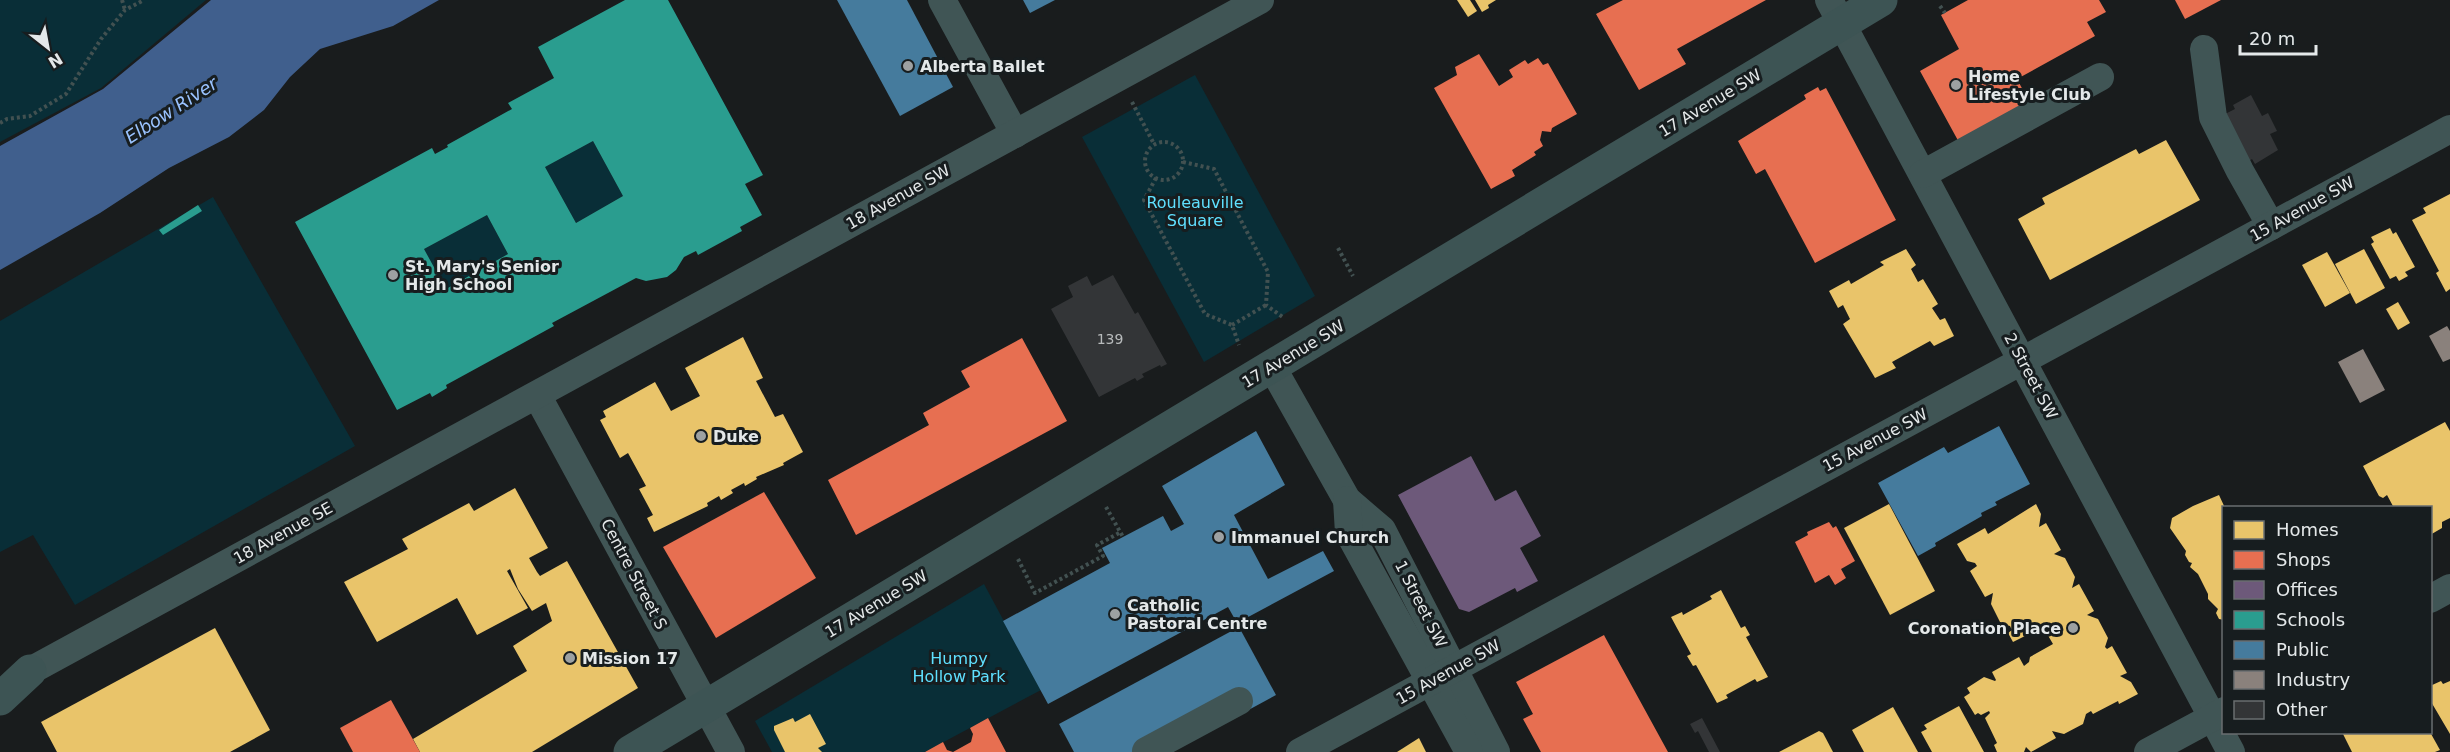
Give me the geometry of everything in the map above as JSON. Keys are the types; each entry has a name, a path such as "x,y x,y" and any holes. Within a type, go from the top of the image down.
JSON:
{"main road":[{"name":"17 Avenue SW","path":"630,752 1272,367 1836,12 1881,0"},
{"path":"0,699 15,674"}],"street":[{"path":"942,0 1015,134"},
{"name":"18 Avenue SW","path":"537,395 1260,0"},
{"name":"2 Street SW","path":"1836,12 2023,360 2218,714"},
{"path":"2204,49 2213,117 2271,226"},
{"path":"1923,174 2100,77"},
{"name":"15 Avenue SW","path":"1300,752 2450,129"},
{"name":"1 Street SW","path":"1272,367 1347,500 1382,530 1442,675 1469,752"},
{"name":"18 Avenue SE","path":"15,674 537,395"},
{"name":"Centre Street S","path":"537,395 731,752"},
{"path":"2432,597 2450,588"},
{"name":"1 Street SW","path":"1442,675 1496,752"},
{"path":"1146,752 1239,701"},
{"path":"2148,752 2218,714"},
{"name":"2 Street SW","path":"2225,734 2231,752"}],"path":[{"path":"122,0 124,10"},
{"path":"0,123 7,119 30,116 66,94 101,39 124,10 144,0"},
{"path":"1940,6 1945,13"},
{"path":"1132,102 1154,144"},
{"path":"1160,142 1172,143 1180,150 1183,162 1179,173 1168,180 1151,175 1145,165 1146,153 1154,144 1160,142"},
{"path":"1183,162 1214,169 1268,272 1266,305"},
{"path":"1156,178 1144,200 1205,314 1232,325 1239,345"},
{"path":"1338,248 1353,276"},
{"path":"1266,305 1284,318"},
{"path":"1232,325 1266,305"},
{"path":"1018,559 1035,592 1103,555 1097,545 1122,534 1107,507"}],"green space":[{"path":"0,0 206,0 101,88 0,142"},
{"name":"Rouleauville Square","path":"1195,75 1315,296 1204,362 1082,137"},
{"path":"593,141 623,196 576,223 545,167"},
{"path":"213,197 355,446 75,605 33,535 0,552 0,321"},
{"path":"487,215 508,254 446,289 424,249"},
{"name":"Humpy Hollow Park","path":"984,584 1041,690 925,752 772,752 755,721"}],"water":[{"name":"Elbow River","path":"211,0 439,0 393,26 320,49 290,77 264,110 229,137 169,168 100,213 0,270 0,146 103,89"}],"building: Homes":[{"path":"1457,0 1470,0 1477,11 1468,17"},
{"path":"1475,0 1496,0 1482,12"},
{"path":"2166,140 2200,200 2050,280 2018,219 2045,204 2042,198 2136,149 2139,154"},
{"path":"2450,194 2450,289 2446,292 2436,273 2439,271 2412,220 2426,213 2423,208"},
{"path":"2390,228 2393,234 2396,232 2415,267 2405,272 2408,276 2399,281 2396,276 2390,279 2371,244 2374,242 2371,237"},
{"path":"1906,249 1916,265 1911,269 1918,282 1923,279 1938,304 1932,308 1940,320 1945,318 1954,336 1934,346 1930,341 1892,362 1896,368 1875,378 1843,324 1850,319 1843,305 1838,308 1829,291 1849,280 1851,284 1884,265 1880,262"},
{"path":"2364,249 2385,288 2356,304 2335,264"},
{"path":"2327,252 2350,293 2325,307 2302,265"},
{"path":"2398,302 2410,323 2398,330 2386,309"},
{"name":"Duke","path":"743,337 763,378 756,381 775,417 783,414 803,452 783,463 784,465 756,477 757,479 745,486 744,483 731,490 733,493 721,500 719,496 707,503 708,506 654,532 647,518 653,515 639,489 646,486 628,453 620,458 600,420 606,417 603,411 655,382 671,411 700,396 685,368"},
{"path":"2445,422 2450,431 2450,518 2442,522 2442,528 2432,534 2432,506 2393,506 2387,495 2383,498 2379,496 2363,466"},
{"path":"515,488 548,548 529,558 537,572 540,576 567,561 638,688 532,752 420,752 413,739 527,671 513,646 552,621 546,603 532,611 518,589 510,569 507,571 528,608 477,635 457,598 377,642 344,582 408,549 402,539 469,503 474,511"},
{"path":"2219,495 2224,506 2222,506 2222,620 2219,619 2216,613 2218,609 2208,599 2208,594 2198,574 2190,567 2192,563 2185,555 2186,551 2170,528 2172,518"},
{"path":"1889,504 1935,591 1890,615 1844,528"},
{"name":"Coronation Place","path":"2036,504 2041,514 2039,527 2046,523 2061,550 2054,554 2065,558 2075,577 2072,588 2079,584 2094,611 2087,615 2098,619 2108,638 2105,647 2107,649 2112,646 2127,673 2120,676 2131,682 2138,694 2093,714 2091,711 2086,714 2083,724 2064,734 2052,731 2056,738 2031,752 2026,747 2024,752 1997,752 1994,745 1997,743 1985,718 1990,713 1989,711 1975,715 1964,697 1970,693 1967,688 1984,677 1995,681 1992,672 2019,657 2024,666 2029,662 2030,657 2053,644 2043,627 2013,642 2008,633 2012,630 2010,626 2001,624 1991,604 1993,593 1985,597 1970,571 1977,566 1967,561 1957,544 1985,528 1988,534"},
{"path":"1721,590 1741,628 1745,626 1750,635 1746,637 1768,677 1757,682 1755,679 1726,695 1728,698 1717,703 1696,665 1693,666 1687,656 1691,654 1671,617 1682,612 1683,615 1712,599 1710,596"},
{"path":"215,628 270,730 230,752 57,752 41,722"},
{"path":"2441,681 2443,684 2450,681 2450,734 2432,703 2432,685"},
{"path":"1959,706 1984,752 1932,752 1921,732 1927,729 1924,725"},
{"path":"1893,707 1918,752 1864,752 1852,730"},
{"path":"810,714 826,744 818,748 822,752 785,752 774,726 793,718 795,722"},
{"path":"1819,731 1823,733 1833,752 1779,752"},
{"path":"2343,734 2431,734 2440,750 2435,752 2352,752"},
{"path":"1419,738 1426,752 1397,752"}],"building: Shops":[{"path":"1623,0 1766,0 1677,49 1686,64 1639,90 1596,14"},
{"path":"1968,0 2099,0 2106,12 2087,22 2095,36 2017,79 2032,107 1961,146 1920,71 1959,49 1941,15"},
{"path":"2175,0 2221,0 2185,19"},
{"path":"1479,54 1499,86 1513,77 1509,70 1525,60 1528,64 1538,58 1543,65 1548,63 1577,114 1552,128 1551,132 1542,131 1540,140 1543,146 1534,152 1536,155 1512,170 1515,176 1491,189 1434,88 1457,75 1455,67"},
{"path":"1818,87 1820,91 1826,88 1896,220 1815,263 1765,169 1756,174 1738,141 1806,99 1804,95"},
{"path":"1022,338 1067,421 856,535 828,480 929,425 923,413 970,387 961,371"},
{"path":"764,492 816,578 716,638 663,547"},
{"path":"1829,522 1833,528 1836,526 1855,561 1841,569 1846,578 1835,585 1829,575 1815,583 1795,542 1808,535 1807,532"},
{"path":"1604,635 1668,752 1541,752 1523,719 1533,714 1516,682"},
{"path":"391,700 420,752 353,752 340,728"},
{"path":"988,718 1006,752 953,752 971,742 973,734 970,728"},
{"path":"943,742 947,750 953,752 925,752"}],"building: Offices":[{"path":"1471,456 1495,501 1516,490 1541,536 1520,548 1538,581 1517,592 1515,588 1469,612 1459,609 1398,495"}],"building: Schools":[{"path":"625,0 668,0 763,175 745,184 762,215 740,227 742,231 698,255 696,251 684,257 676,270 667,277 646,281 636,278 552,323 554,326 446,385 447,388 432,397 430,393 397,410 295,222 432,148 435,154 512,109 508,103 554,78 538,47","holes":["593,141 623,196 576,223 545,167","487,215 508,254 446,289 424,249"]},
{"path":"198,205 202,211 163,235 159,230"}],"building: Public":[{"path":"837,0 907,0 953,87 900,116"},
{"path":"1023,0 1055,0 1030,13"},
{"path":"1999,426 2030,484 1995,502 1997,505 1981,513 1982,516 1935,543 1936,546 1918,556 1878,483 1944,447 1948,453"},
{"name":"Catholic Pastoral Centre","path":"1256,431 1285,485 1234,515 1268,579 1323,551 1334,571 1237,623 1228,607 1048,704 1003,621 1110,563 1102,548 1163,516 1171,531 1184,524 1162,486"},
{"path":"1239,627 1276,695 1171,752 1074,752 1059,724"}],"building: Industry":[{"path":"2447,326 2450,331 2450,359 2443,362 2429,336"},
{"path":"2363,349 2385,390 2360,403 2338,362"}],"building: Other":[{"path":"2251,95 2262,116 2268,113 2277,131 2270,134 2278,150 2255,164 2252,159 2249,161 2225,114 2235,109 2233,105"},
{"path":"1113,275 1135,314 1138,312 1167,364 1142,374 1144,377 1137,381 1135,378 1099,397 1051,309 1073,297 1068,286 1087,276 1092,286"},
{"path":"1702,718 1720,752 1709,752 1698,731 1695,733 1690,724"}],"place":[{"name":"Alberta Ballet","path":"908,66"},
{"name":"Home Lifestyle Club","path":"1956,85"},
{"name":"St. Mary's Senior High School","path":"393,275"},
{"name":"Duke","path":"701,436"},
{"name":"Immanuel Church","path":"1219,537"},
{"name":"Catholic Pastoral Centre","path":"1115,614"},
{"name":"Coronation Place","path":"2073,628"},
{"name":"Mission 17","path":"570,658"}]}
